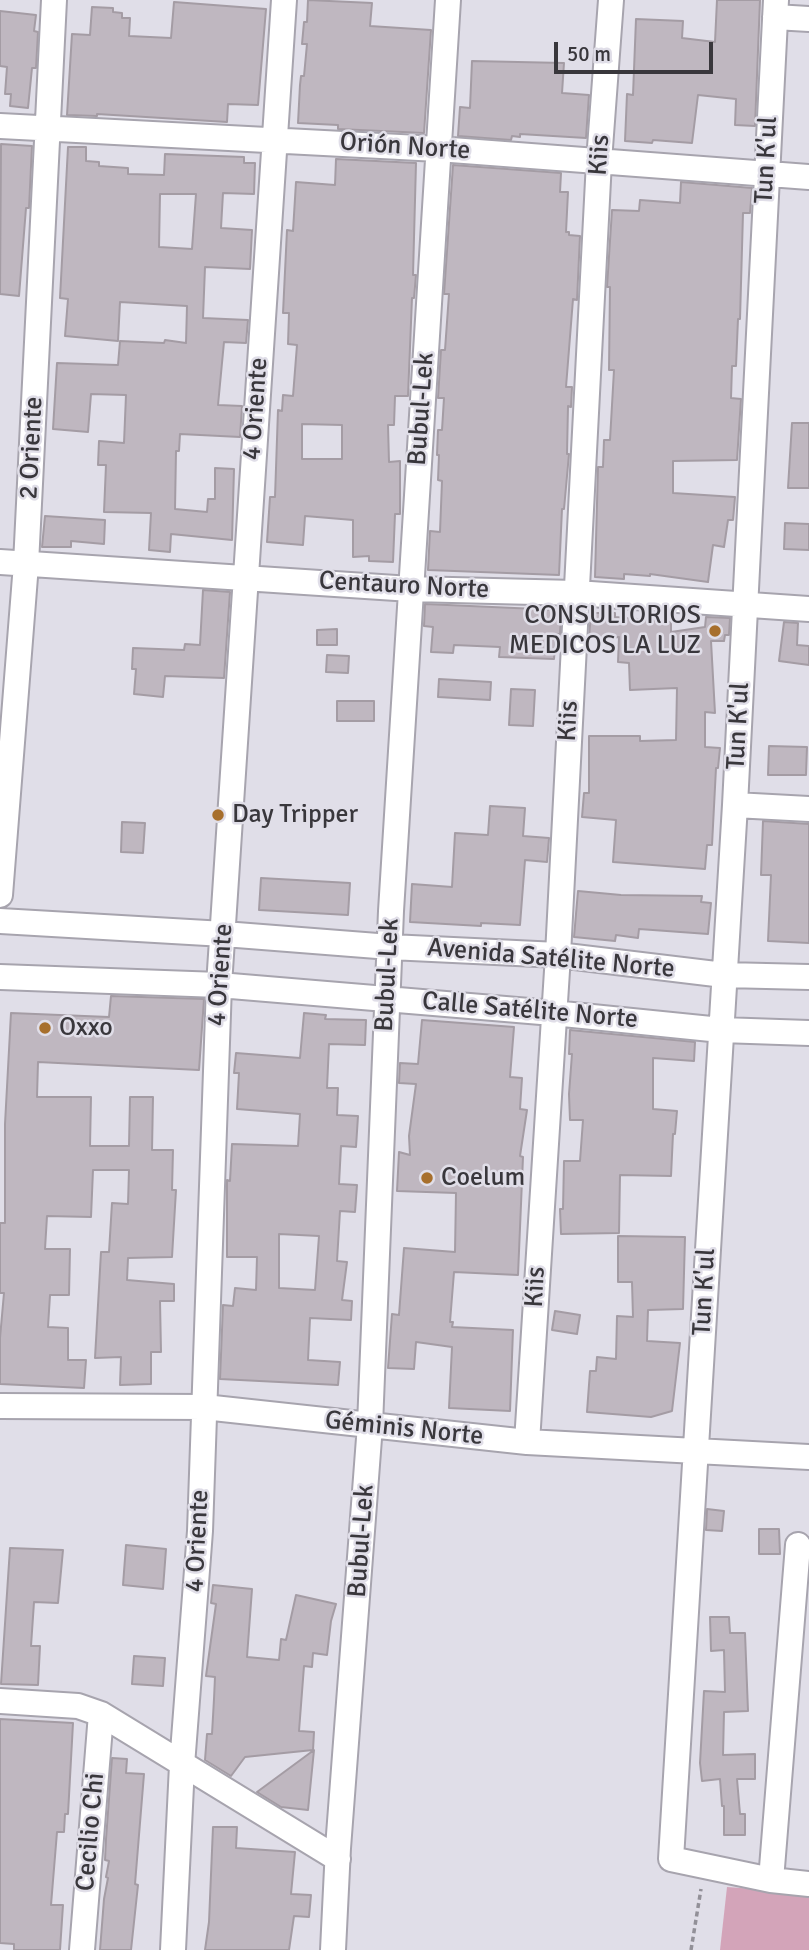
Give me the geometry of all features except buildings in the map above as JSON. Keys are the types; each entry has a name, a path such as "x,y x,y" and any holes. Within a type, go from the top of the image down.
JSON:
{"street":[{"name":"2 Oriente","path":"0,895 26,564 54,0"},
{"name":"4 Oriente","path":"173,1950 182,1765 198,1558 219,985 284,0"},
{"name":"Bubul-Lek","path":"333,1950 370,1425 386,998 448,0"},
{"name":"Kiis","path":"527,1442 558,955 599,161 611,0"},
{"path":"775,9 809,19"},
{"name":"Tun K'ul","path":"704,1866 671,1859 735,805 775,9"},
{"name":"Orión Norte","path":"0,126 438,149 809,177"},
{"name":"Centauro Norte","path":"0,562 411,589 576,593 809,609"},
{"path":"735,805 809,809"},
{"name":"Avenida Satélite Norte","path":"0,922 558,955 724,975 809,977"},
{"name":"Calle Satélite Norte","path":"0,977 219,985 721,1030 809,1033"},
{"name":"Géminis Norte","path":"0,1406 204,1406 527,1442 809,1457"},
{"path":"771,1880 798,1545"},
{"path":"0,1701 78,1706 101,1714 338,1859"},
{"name":"Cecilio Chi","path":"82,1950 101,1714"},
{"path":"704,1866 771,1880 809,1884"}],"path":[{"path":"691,1950 704,1866"}],"shaded area":[{"path":"727,1887 809,1893 809,1950 720,1950"}],"place":[{"name":"CONSULTORIOS MEDICOS LA LUZ","path":"715,631"},
{"name":"Day Tripper","path":"218,815"},
{"name":"Oxxo","path":"45,1028"},
{"name":"Coelum","path":"427,1178"}]}
